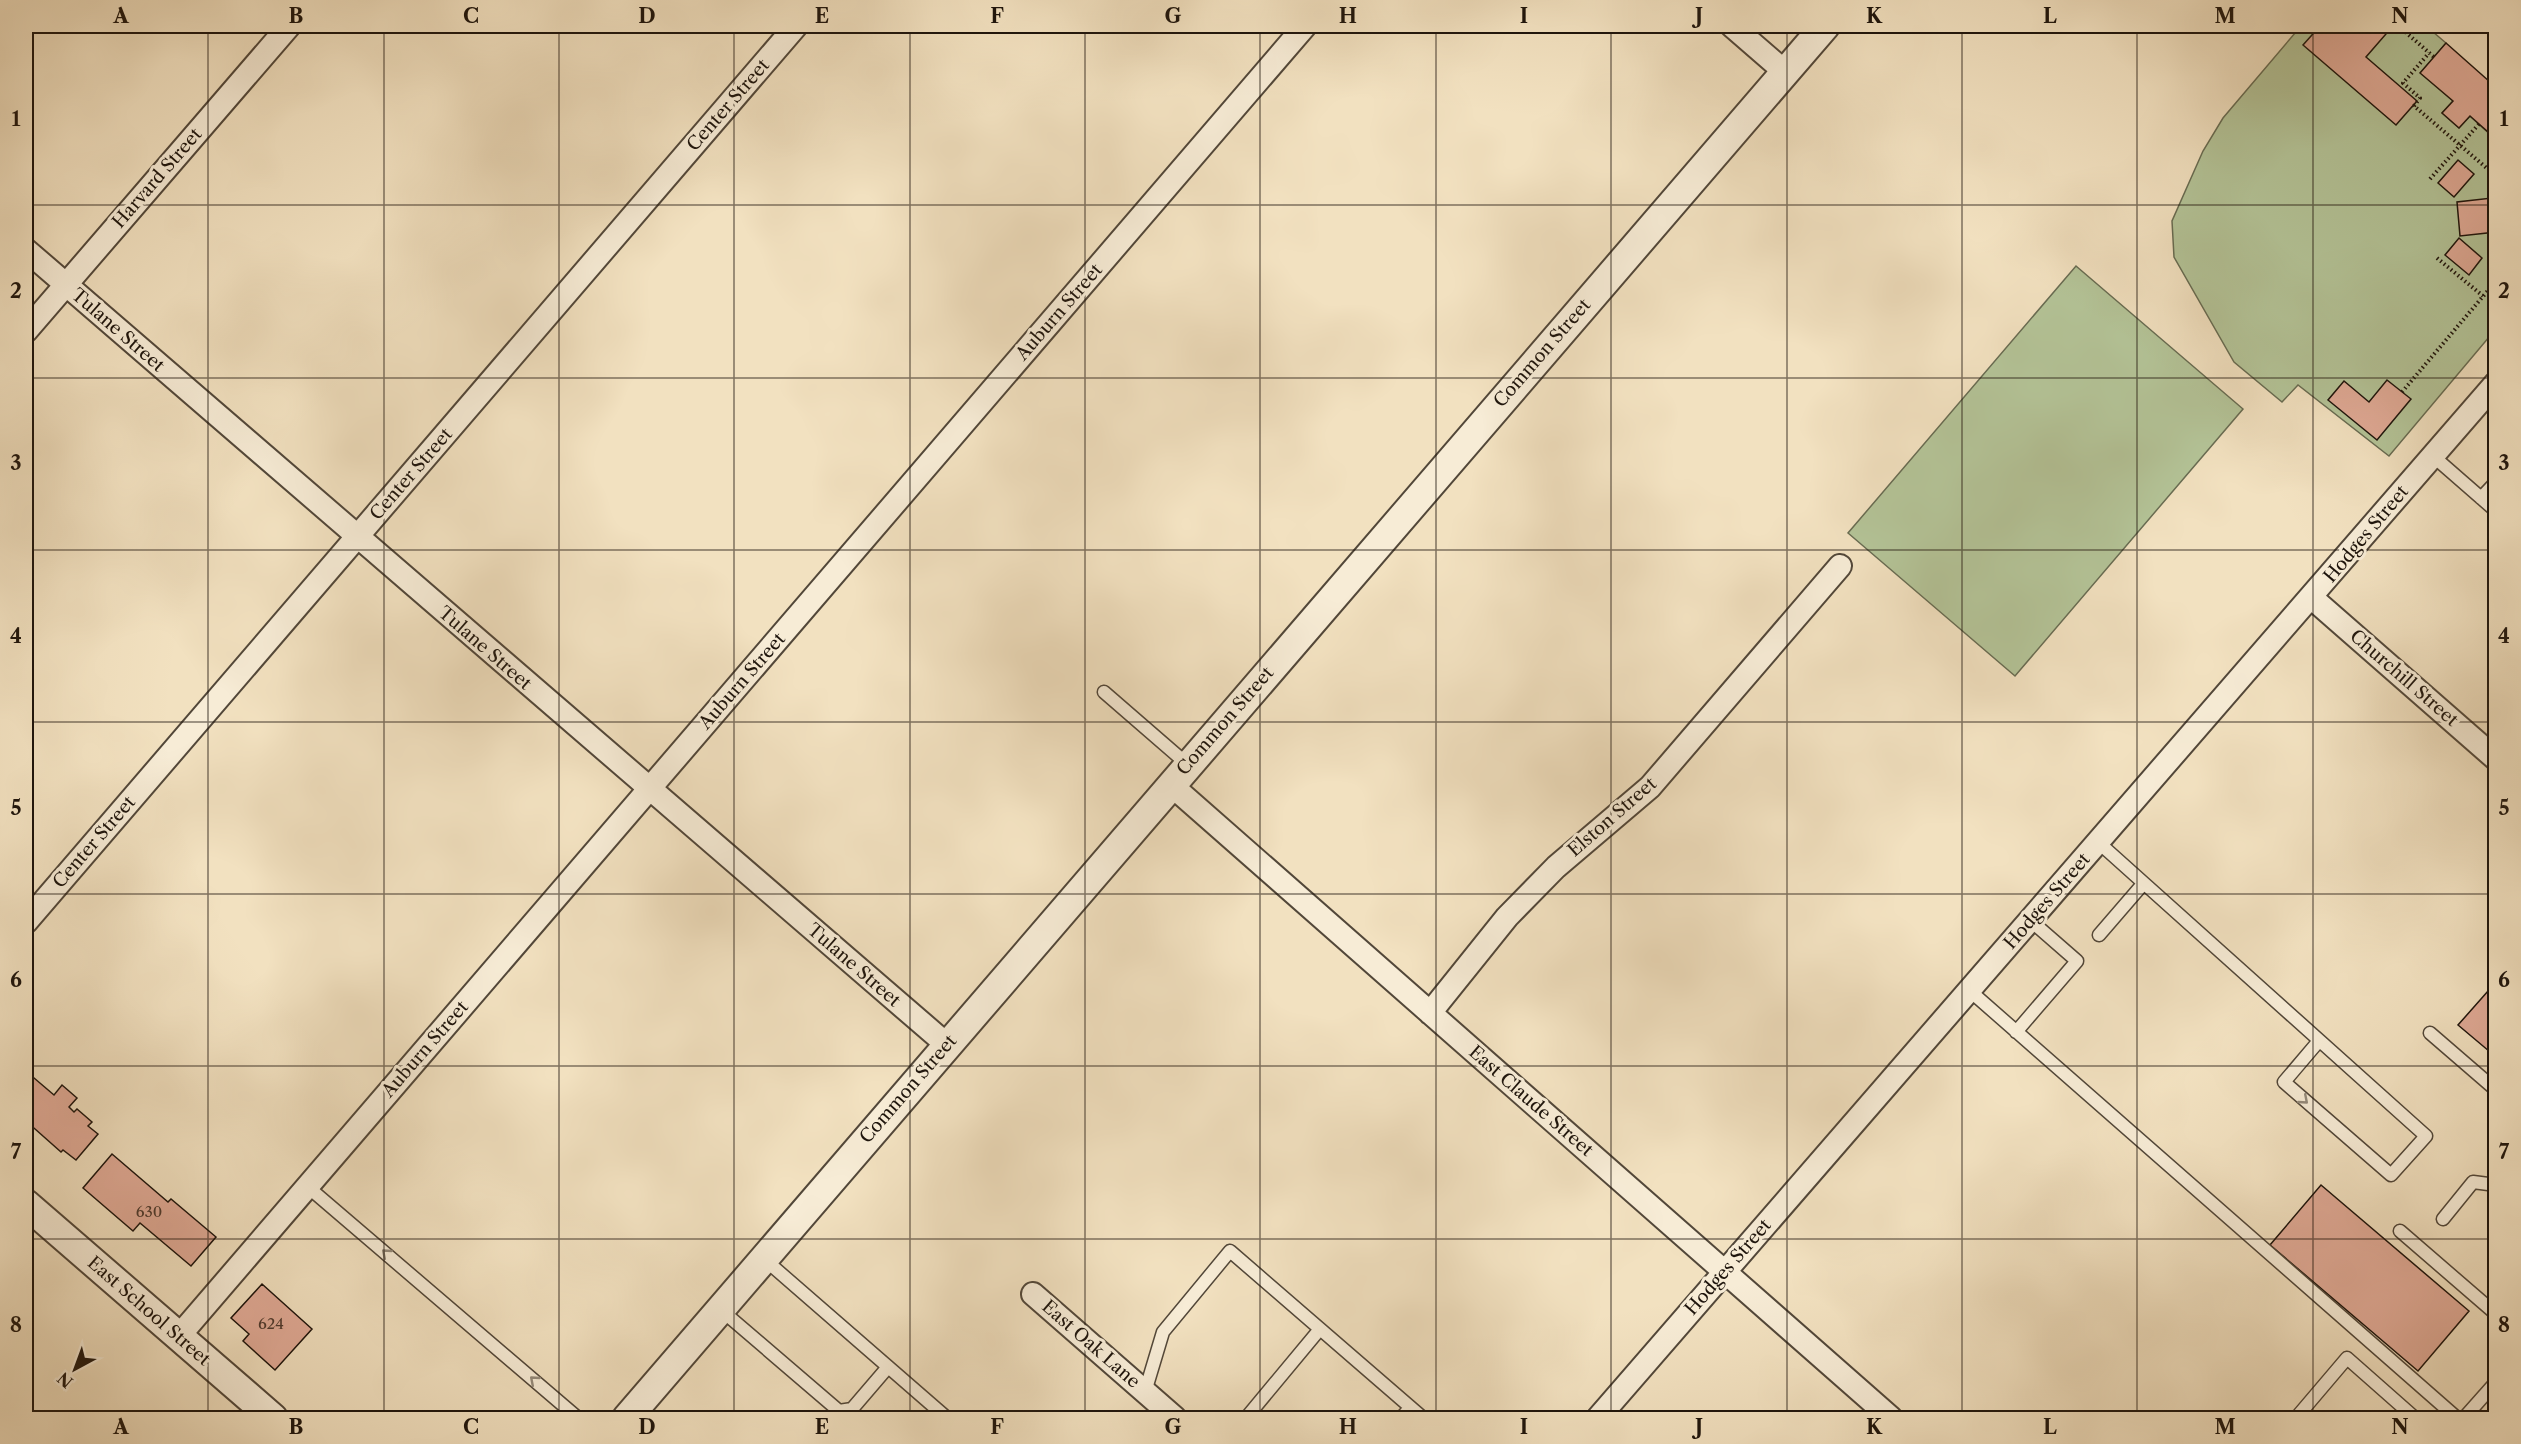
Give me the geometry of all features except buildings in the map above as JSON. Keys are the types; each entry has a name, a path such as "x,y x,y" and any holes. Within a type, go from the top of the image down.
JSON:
{"street":[{"name":"Harvard Street","path":"26,331 289,26"},
{"name":"Center Street","path":"26,922 796,26"},
{"name":"Auburn Street","path":"179,1336 1305,26"},
{"path":"1732,26 1785,72"},
{"name":"Common Street","path":"627,1419 946,1044 1826,26"},
{"name":"Tulane Street","path":"26,250 946,1044"},
{"name":"Hodges Street","path":"1598,1419 1723,1271 2312,597 2496,382"},
{"name":"Elston Street","path":"1430,1013 1461,970 1515,908 1556,867 1650,787 1840,566"},
{"name":"Churchill Street","path":"2312,597 2496,759"},
{"name":"East Claude Street","path":"1179,774 1430,1013 1891,1419"},
{"name":"East School Street","path":"26,1204 273,1419"},
{"name":"East Oak Lane","path":"1034,1293 1175,1419"}],"lane":[{"path":"2433,456 2496,511"},
{"path":"2481,498 2496,482"},
{"path":"1104,692 1179,774"},
{"path":"2098,842 2318,1042 2426,1136 2391,1175 2284,1082 2318,1042"},
{"path":"2099,935 2143,885"},
{"path":"2016,1032 2077,961 2030,920"},
{"path":"1969,990 2457,1419"},
{"path":"2430,1033 2496,1090"},
{"path":"2443,1219 2473,1182 2496,1185"},
{"path":"308,1187 578,1419"},
{"path":"2400,1231 2496,1314"},
{"path":"1145,1392 1163,1332 1230,1251 1423,1419"},
{"path":"764,1258 947,1419"},
{"path":"720,1309 839,1411 852,1409 888,1367"},
{"path":"1246,1419 1320,1329"},
{"path":"2296,1419 2347,1358 2415,1419"},
{"path":"2464,1419 2496,1382"},
{"path":"1401,1419 1410,1408"}],"path":[{"path":"2402,29 2434,57"},
{"path":"2429,53 2403,83 2420,98 2413,105 2496,176"},
{"path":"2430,179 2479,124"},
{"path":"2437,258 2483,296"},
{"path":"2402,392 2496,281"}],"green space":[{"path":"2301,26 2426,26 2446,43 2421,73 2453,101 2442,113 2459,128 2470,116 2495,139 2495,330 2389,456 2298,385 2282,402 2234,362 2174,257 2172,221 2203,151 2223,118"},
{"path":"2076,266 2243,409 2015,676 1848,533"}]}
